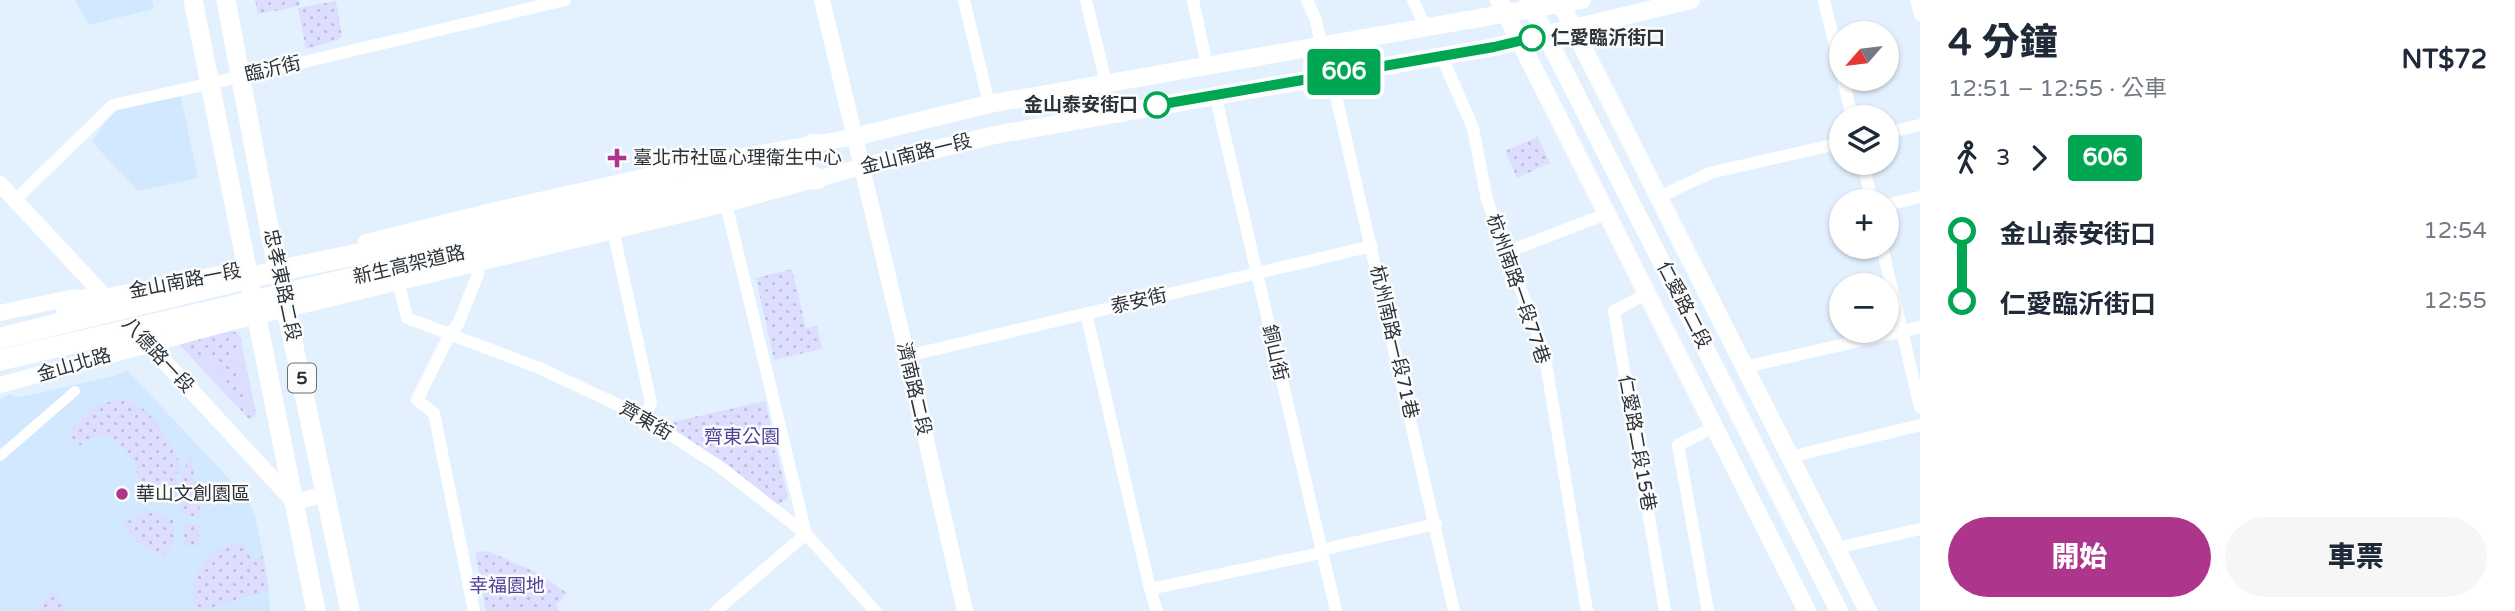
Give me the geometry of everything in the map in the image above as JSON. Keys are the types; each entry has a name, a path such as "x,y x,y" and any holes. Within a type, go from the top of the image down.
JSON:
{"highway":[{"path":"729,191 801,157 813,145"},
{"name":"新生高架道路","path":"0,360 804,173 817,179"},
{"name":"新生高架道路","path":"0,338 292,268 729,191"},
{"path":"0,326 104,296"},
{"path":"0,368 111,345 148,344"}],"main road":[{"name":"忠孝東路二段","path":"193,0 316,611"},
{"name":"忠孝東路二段","path":"226,0 276,261 350,611"},
{"name":"金山南路一段","path":"854,138 989,104 1426,27 1502,7 1583,0"},
{"name":"金山南路一段","path":"861,167 995,135 1546,35 1691,0"},
{"name":"仁愛路二段","path":"1560,2 1868,611"},
{"name":"仁愛路二段","path":"1531,5 1839,611"},
{"name":"仁愛路二段","path":"1502,7 1807,611"}],"street":[{"name":"臨沂街","path":"15,200 113,105 565,0"},
{"path":"822,0 854,138"},
{"path":"964,0 989,104"},
{"path":"1086,0 1106,83"},
{"path":"1193,0 1207,66"},
{"path":"1307,0 1321,17 1321,45"},
{"path":"1413,0 1426,27"},
{"path":"1824,0 1829,21"},
{"path":"1916,0 1920,15"},
{"name":"杭州南路一段77巷","path":"1441,55 1474,128 1487,200 1544,351 1587,611"},
{"name":"杭州南路一段71巷","path":"1331,75 1454,611"},
{"name":"銅山街","path":"1215,94 1336,611"},
{"path":"1899,130 1920,125"},
{"name":"金山南路一段","path":"104,296 247,269 715,161 854,138"},
{"name":"濟南路二段","path":"854,138 965,611"},
{"path":"1659,197 1710,173 1829,146"},
{"name":"金山南路一段","path":"817,179 861,167"},
{"name":"八德路一段","path":"0,184 294,502"},
{"path":"148,344 613,230 729,191 806,534 716,611"},
{"path":"1899,202 1920,197"},
{"path":"1507,252 1606,214"},
{"path":"613,230 650,403 644,417"},
{"path":"391,236 398,283"},
{"name":"泰安街","path":"907,356 1372,246"},
{"path":"1885,259 1920,407"},
{"path":"474,611 434,413 417,400 450,334 458,324 478,274 476,265"},
{"name":"齊東街","path":"398,283 407,318 560,377 644,417 723,469 806,534 875,611"},
{"name":"仁愛路二段15巷","path":"1646,294 1614,310 1665,611"},
{"path":"0,313 70,298 104,296"},
{"path":"1086,313 1157,611"},
{"path":"1745,367 1920,327"},
{"name":"金山北路","path":"0,385 148,344"},
{"path":"0,456 75,391"},
{"path":"1790,457 1920,425"},
{"path":"1708,611 1678,445 1714,427"},
{"path":"294,502 327,495"},
{"path":"1150,589 1436,524"},
{"path":"1836,548 1920,529"}],"shaded area":[{"path":"75,0 152,0 154,9 89,25"},
{"path":"180,93 198,178 138,191 92,142 116,106"},
{"name":"華山文創園區","path":"127,370 249,500 263,554 270,611 0,611 0,399 10,394 21,397 114,376"}],"green space":[{"path":"255,0 299,0 300,6 258,14"},
{"path":"336,1 342,35 338,40 306,49 298,8"},
{"path":"1538,137 1550,163 1517,178 1505,151"},
{"path":"792,269 806,328 817,326 822,349 774,360 756,278"},
{"path":"231,331 238,333 240,337 256,414 252,419 249,419 179,344"},
{"path":"241,344 255,409 250,411 231,359"},
{"path":"193,355 217,362 241,411 191,357"},
{"path":"123,399 133,402 150,415 180,462 172,506 160,498 141,493 136,468 122,447 113,440 103,436 92,438 80,446 68,433 91,410"},
{"name":"齊東公園","path":"765,401 788,499 777,505 664,424"},
{"path":"190,456 201,519 180,512 181,477"},
{"path":"151,512 173,520 174,543 163,557 139,544 122,524"},
{"path":"184,523 200,526 197,547 184,546"},
{"path":"235,544 244,544 252,561 263,556 269,590 201,611 194,598 197,574 205,560 213,553"},
{"name":"幸福園地","path":"487,551 536,572 567,593 556,605 559,611 486,611 475,553"},
{"path":"54,592 69,609 67,611 32,611"}],"bus line":[{"name":"606","path":"1157,105 1494,47 1532,38"}],"place":[{"name":"仁愛臨沂街口","path":"1532,38"},
{"name":"金山泰安街口","path":"1157,105"},
{"name":"臺北市社區心理衛生中心","path":"617,158"},
{"name":"華山文創園區","path":"122,494"}]}
